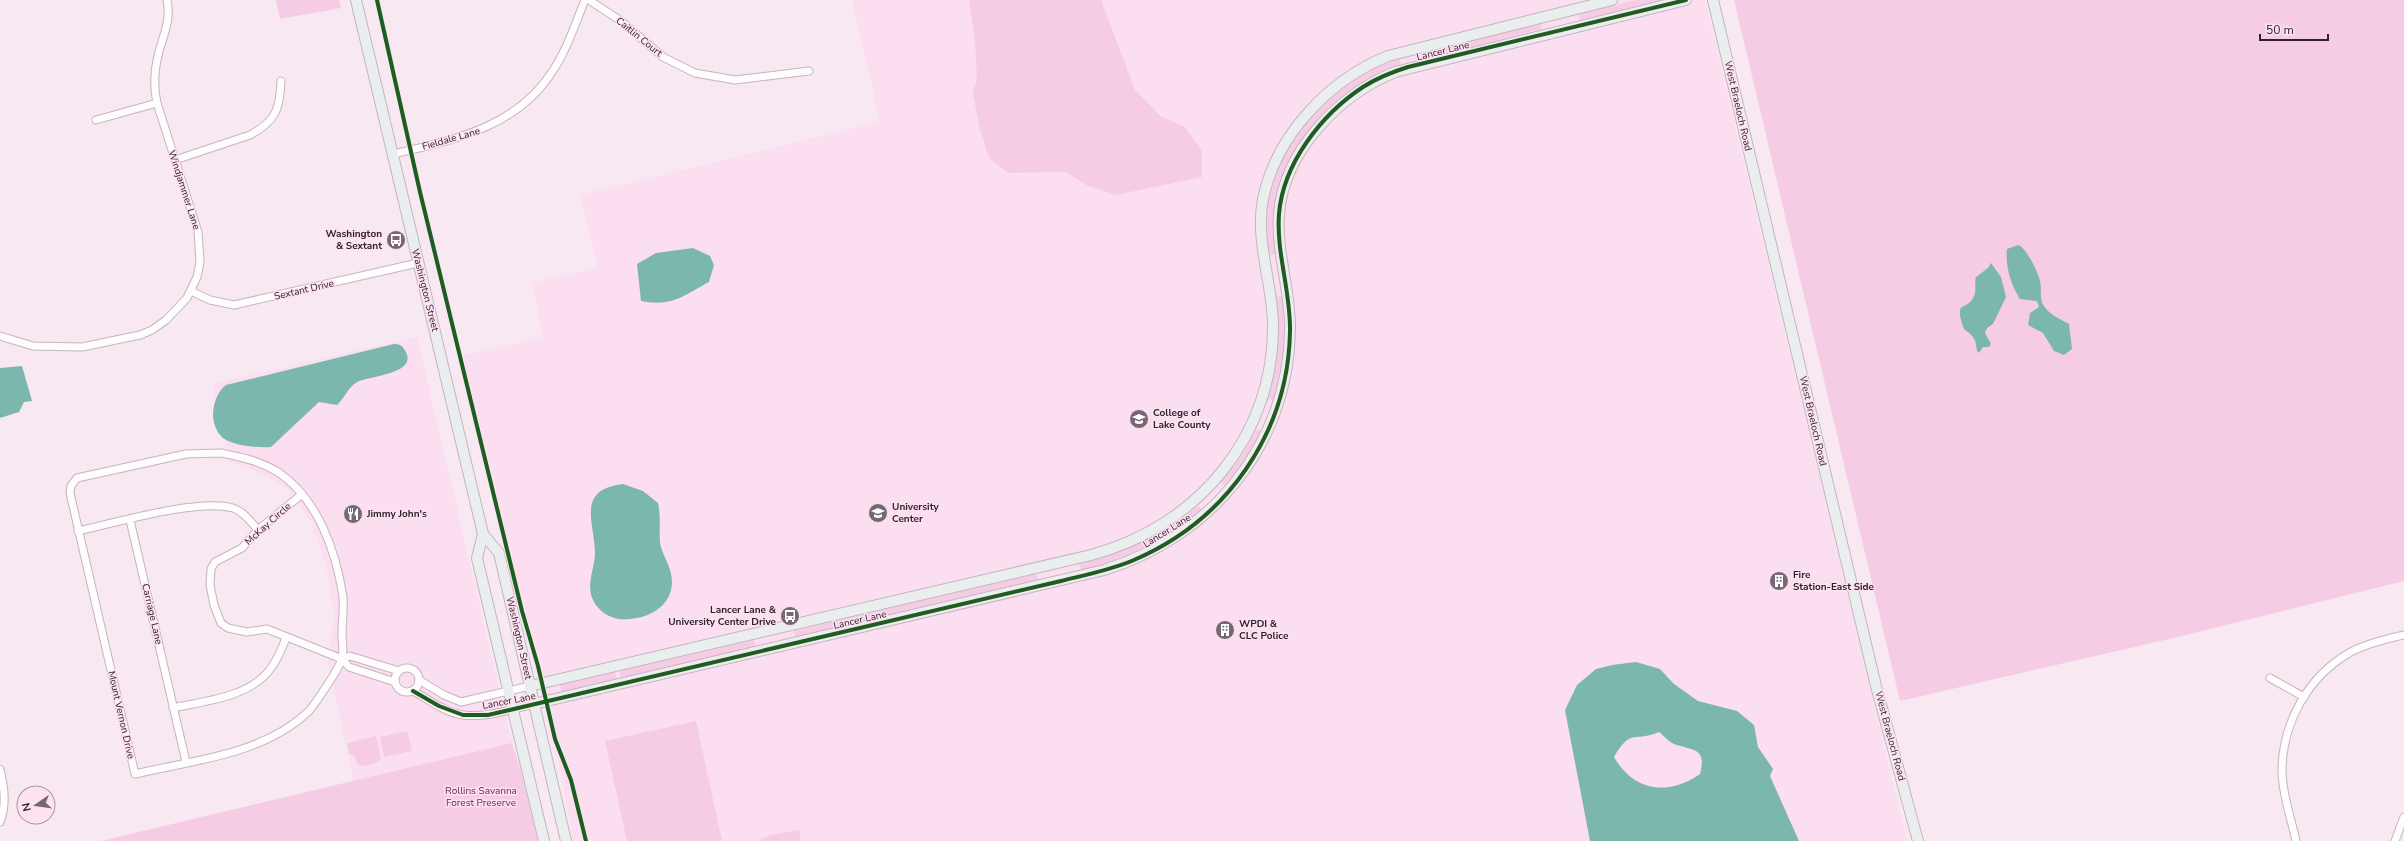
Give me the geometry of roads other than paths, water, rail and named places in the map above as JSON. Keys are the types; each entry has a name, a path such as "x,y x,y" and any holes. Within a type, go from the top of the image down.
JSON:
{"street":[{"name":"Windjammer Lane","path":"0,336 33,346 53,348 82,346 140,335 166,320 191,291 197,277 200,246 194,216 154,90 157,60 169,17 167,0"},
{"name":"Washington Street","path":"356,0 483,534 499,553 566,841"},
{"name":"Fieldale Lane","path":"392,154 483,130 502,120 527,103 553,71 585,0"},
{"name":"Caitlin Court","path":"589,0 622,21 663,56 695,73 735,80 810,71"},
{"name":"Lancer Lane","path":"1612,0 1388,56 1363,67 1346,78 1317,103 1286,144 1272,170 1263,200 1261,229 1271,297 1272,342 1270,367 1258,411 1238,452 1218,478 1204,493 1167,522 1122,546 1090,556 461,702 444,695 419,680 416,673 411,669 399,671 350,656 342,659 349,667 395,682 398,688 404,692 413,691 439,706 463,715 488,714 1104,570 1134,560 1171,540 1201,519 1229,492 1248,468 1261,447 1275,415 1286,374 1290,330 1289,296 1278,230 1282,195 1287,180 1303,150 1326,120 1364,86 1395,72 1686,0"},
{"name":"West Braeloch Road","path":"1714,0 1876,686 1918,841"},
{"path":"175,160 250,134 262,128 276,114 280,99 281,81"},
{"path":"96,120 157,103"},
{"name":"Sextant Drive","path":"191,291 210,300 234,305 418,263"},
{"name":"Mount Vernon Drive","path":"221,453 258,462 278,472 301,495 319,520 334,557 343,598 342,659 315,704 286,729 250,747 135,774 78,531 70,493 71,486 77,478 186,454 221,453"},
{"name":"McKay Circle","path":"301,495 258,530 242,548 221,558 212,567 210,585 214,605 221,623 228,628 247,632 267,629 286,638 342,659"},
{"path":"78,531 211,505 234,508 245,516 258,530"},
{"name":"Carriage Lane","path":"130,520 186,762"},
{"name":"Washington Street","path":"483,534 477,558 544,841"},
{"path":"2296,841 2282,770 2290,726 2304,697 2327,669 2349,653 2366,646 2404,635"},
{"path":"173,708 227,696 250,686 270,670 286,638"},
{"path":"395,682 399,671"},
{"path":"2270,678 2304,697"},
{"path":"413,691 419,680"},
{"path":"0,769 4,784 4,808 0,822"},
{"path":"2395,841 2404,818"}],"place":[{"name":"Washington & Sextant","path":"396,240"},
{"name":"College of Lake County","path":"1139,419"},
{"name":"University Center","path":"878,513"},
{"name":"Jimmy John's","path":"353,514"},
{"name":"Fire Station-East Side","path":"1779,581"},
{"name":"Lancer Lane & University Center Drive","path":"790,616"},
{"name":"WPDI & CLC Police","path":"1225,630"}],"park label":[{"name":"Rollins Savanna Forest Preserve","path":"481,796"}]}
